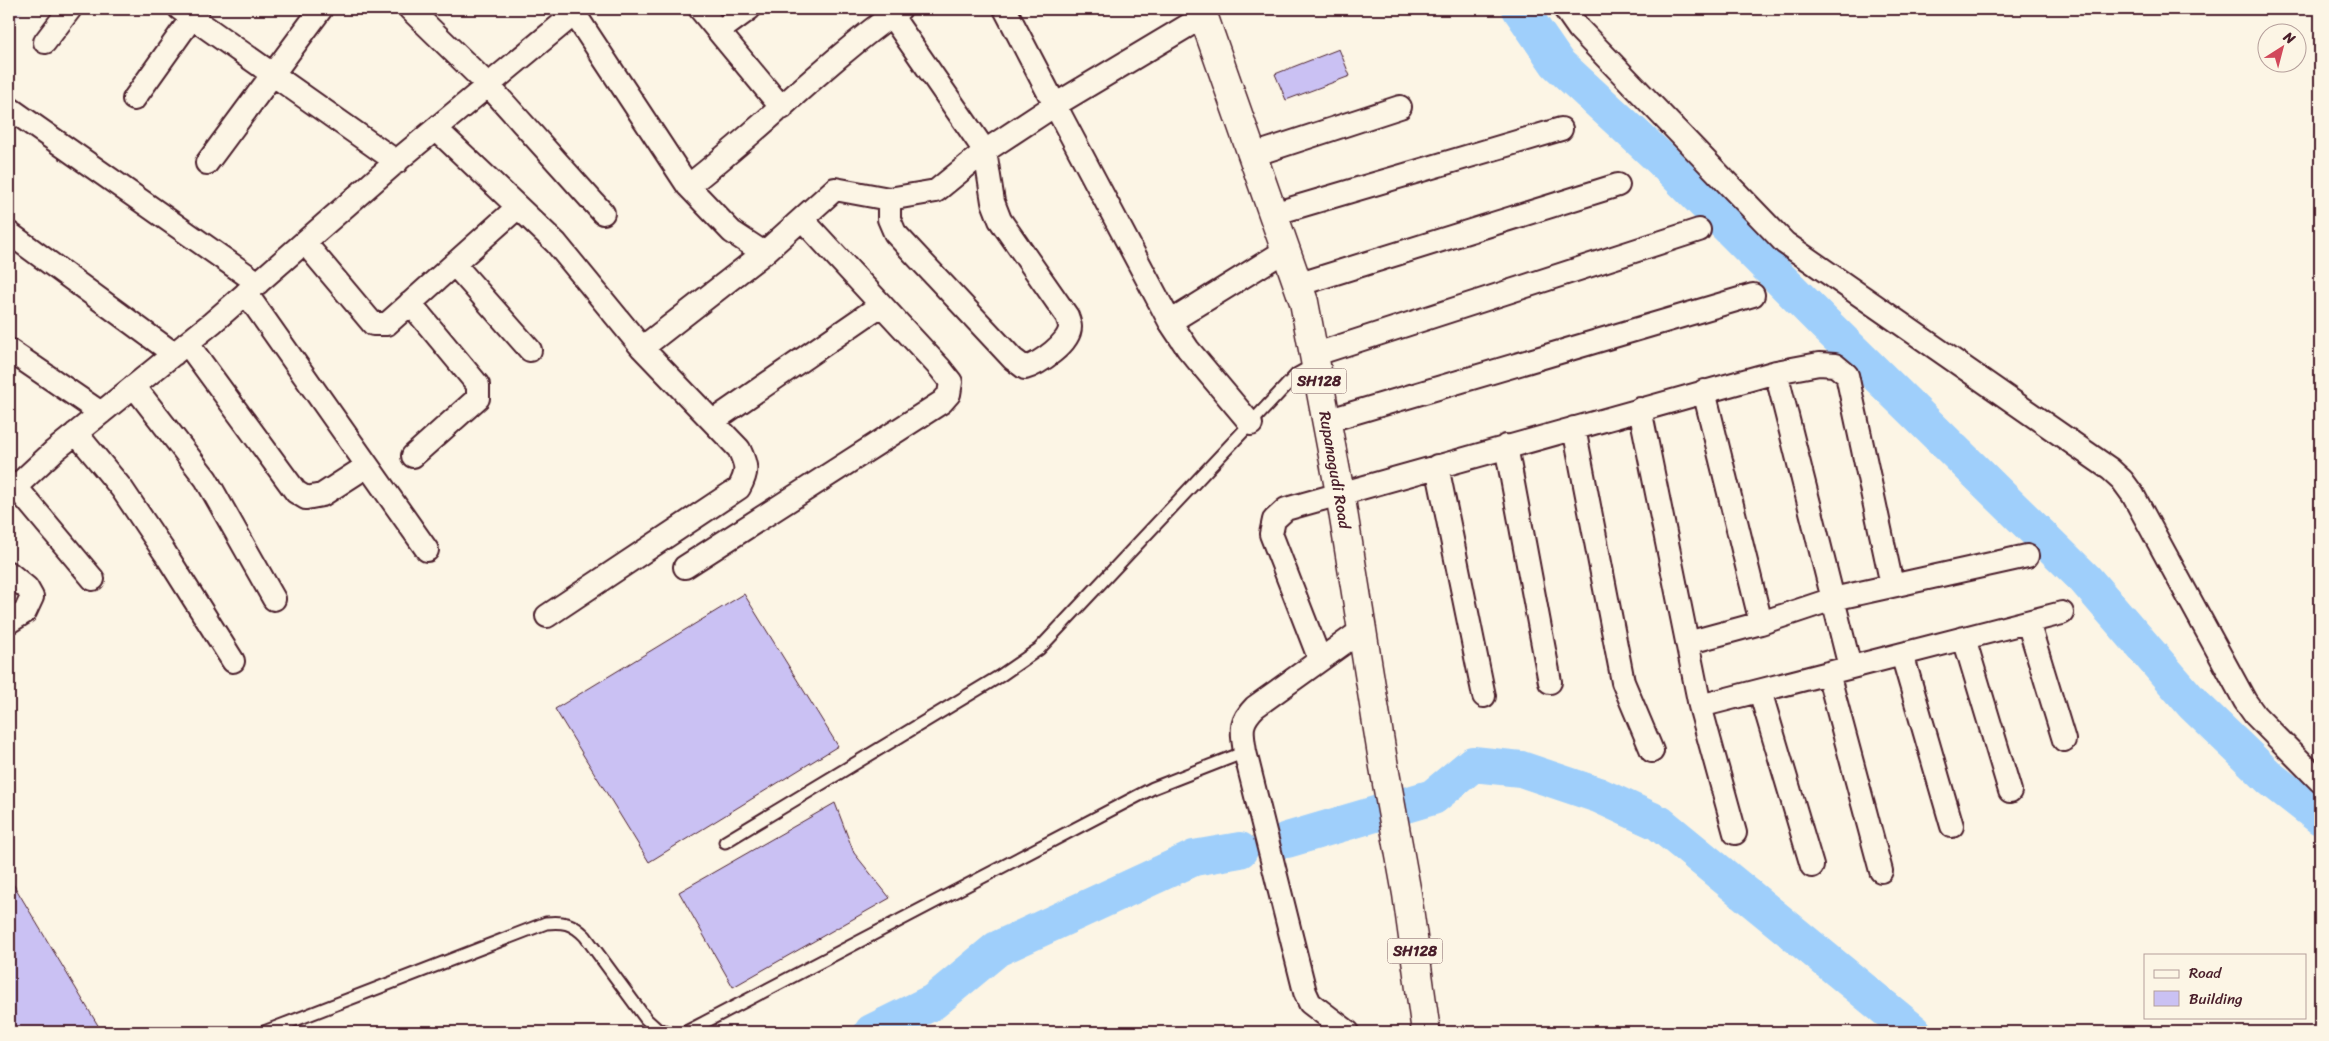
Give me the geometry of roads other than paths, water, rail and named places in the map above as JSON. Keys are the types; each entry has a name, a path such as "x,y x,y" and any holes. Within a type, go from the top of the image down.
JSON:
{"main road":[{"name":"Rupanagudi Road","path":"1203,12 1304,302 1340,493 1384,767 1403,870 1420,1029"}],"street":[{"path":"45,42 70,9"},
{"path":"207,163 271,73 321,9"},
{"path":"700,9 782,108"},
{"path":"719,31 749,9"},
{"path":"1005,9 1170,322 1188,349 1250,424"},
{"path":"1565,9 1579,30 1785,243 2110,469 2122,480 2133,495 2245,701 2255,715 2320,781"},
{"path":"416,10 488,85 602,213"},
{"path":"93,579 12,490 76,433 181,348 397,162 577,11 688,186 732,232 764,253"},
{"path":"134,99 190,12 271,73 397,162"},
{"path":"688,186 728,155 896,12 985,151 993,202 1000,220 1067,316 1070,326 1068,337 1038,365 1025,368 1013,359 895,233 889,219 890,199"},
{"path":"642,348 764,253 835,189 890,199 936,191 985,151 1203,12"},
{"path":"1253,155 1400,107"},
{"path":"9,108 252,288 367,466 426,550"},
{"path":"436,129 556,243 642,348 739,449 746,464 744,478 739,488 547,616"},
{"path":"1273,214 1561,129"},
{"path":"1298,284 1618,186"},
{"path":"305,242 372,324 387,324 518,207"},
{"path":"685,567 942,402 949,394 951,382 940,368 802,219"},
{"path":"1314,360 1698,230"},
{"path":"9,233 181,348 296,492 306,498 322,495 367,466"},
{"path":"1170,322 1286,250"},
{"path":"454,264 530,350"},
{"path":"1326,421 1753,295"},
{"path":"410,303 478,385 478,398 413,456"},
{"path":"713,421 881,306"},
{"path":"9,350 101,413"},
{"path":"1320,660 1271,534 1274,520 1286,509 1704,391 1776,372 1819,364 1835,365 1848,375 1892,585"},
{"path":"1776,372 1850,668"},
{"path":"134,386 206,480 274,599"},
{"path":"1704,391 1761,623"},
{"path":"1640,409 1700,706 1735,833"},
{"path":"1574,428 1623,682 1652,751"},
{"path":"76,433 122,489 165,553 232,660"},
{"path":"1506,446 1550,682"},
{"path":"1437,466 1484,696"},
{"path":"1687,643 1761,623 1833,599 2027,556"},
{"path":"9,573 27,588 32,597 25,612 9,622"},
{"path":"1700,706 2062,613"},
{"path":"2028,622 2064,740"},
{"path":"1348,1032 1310,1003 1305,992 1245,752 1242,730 1246,716 1362,630"},
{"path":"1964,638 2010,791"},
{"path":"1902,654 1952,826"},
{"path":"1828,673 1881,871"},
{"path":"1760,691 1812,866"}],"lane":[{"path":"725,842 1000,676 1039,649 1250,424 1314,360"},
{"path":"686,1032 1153,788 1245,752"},
{"path":"264,1032 546,923 562,921 577,927 585,936 646,1020 657,1029 668,1032"}],"waterway":[{"path":"1520,9 1557,63 1662,160 1822,321 2085,579 2193,704 2271,779 2320,817"},
{"path":"1287,840 1433,797 1473,764 1521,769 1598,795 1659,823 1914,1032"},
{"path":"872,1032 933,1002 997,949 1194,858 1240,850"}]}
